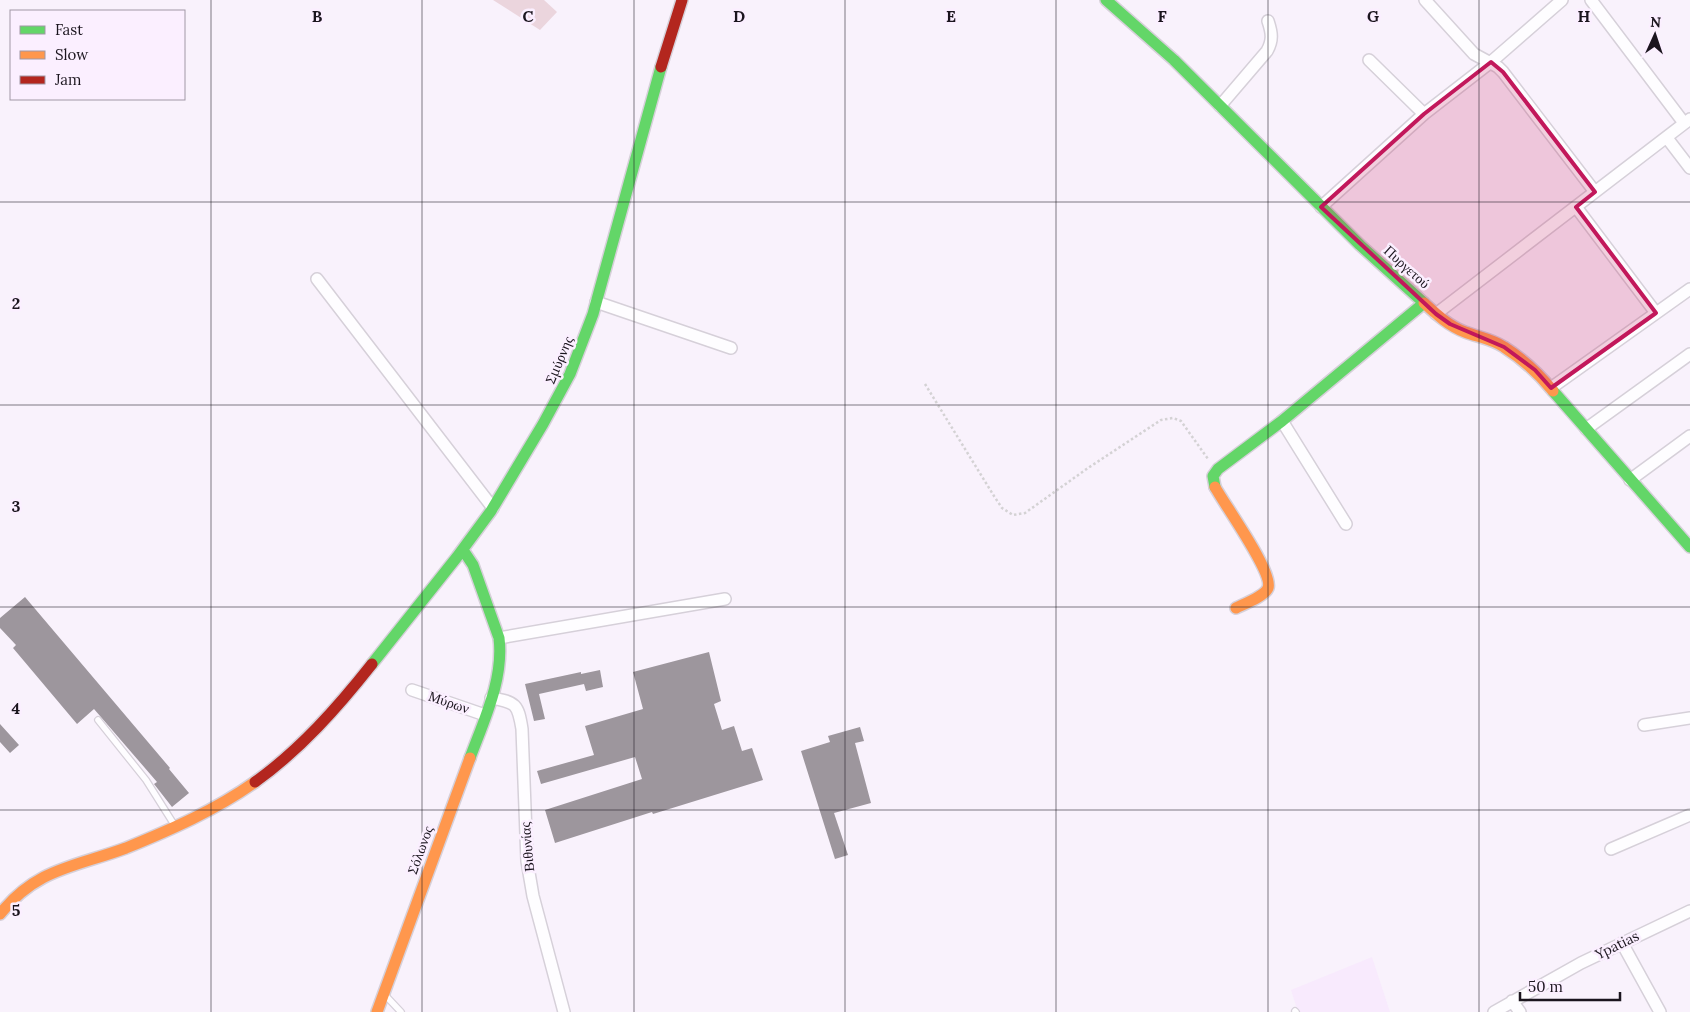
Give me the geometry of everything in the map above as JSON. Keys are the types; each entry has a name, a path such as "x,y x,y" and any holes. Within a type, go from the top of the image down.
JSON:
{"street":[{"name":"Σμύρνης","path":"0,914 8,902 38,878 125,848 175,826 215,806 268,773 290,754 359,681 463,550 493,508 563,389 582,345 682,0"},
{"name":"Πυργετού","path":"1106,0 1174,60 1360,246 1436,314 1465,332 1488,339 1504,347 1535,370 1690,547"},
{"path":"1425,0 1474,54 1491,62 1503,72 1595,192"},
{"path":"1436,314 1687,121 1591,0"},
{"path":"1321,208 1424,114 1491,62 1554,2"},
{"path":"1220,106 1267,51 1272,42 1268,21"},
{"path":"1369,60 1424,114"},
{"path":"1667,138 1690,168"},
{"path":"1576,207 1656,313"},
{"path":"317,279 493,508"},
{"path":"1551,388 1690,289"},
{"path":"596,302 731,348"},
{"path":"1236,608 1265,593 1269,587 1269,580 1253,548 1216,489 1212,478 1217,469 1282,421 1424,303"},
{"path":"1586,429 1690,354"},
{"path":"1282,421 1346,524"},
{"path":"1630,480 1690,436"},
{"name":"Σόλωνος","path":"376,1012 485,715 499,670 499,638 477,576 463,550"},
{"path":"499,638 725,600"},
{"name":"Μύρων","path":"412,690 485,715"},
{"name":"Βιθυνίας","path":"491,698 512,702 517,707 519,713 522,729 527,861 533,896 564,1012"},
{"path":"1644,725 1690,718"},
{"path":"1611,849 1690,815"},
{"name":"Ypatias","path":"1494,1012 1622,943 1690,911"},
{"path":"1622,943 1660,1012"},
{"path":"1512,1001 1520,1012"}],"lane":[{"path":"98,720 146,780 175,826"},
{"path":"383,994 401,1012"}],"path":[{"path":"925,384 1002,508 1013,515 1025,513 1161,420 1172,418 1181,421 1200,450 1217,469"}],"highlighted area":[{"path":"1491,62 1503,72 1595,192 1576,207 1656,313 1551,388 1535,370 1504,347 1450,324 1436,314 1321,207 1424,114"}],"shaded area":[{"path":"493,0 544,0 557,12 540,30"},
{"path":"1372,957 1390,1012 1298,1012 1291,990"}],"building":[{"path":"25,597 189,793 172,807 154,784 157,782 94,709 77,724 13,648 16,645 0,628 0,618"},
{"path":"709,652 721,701 714,704 722,730 734,726 742,751 752,748 763,780 653,814 652,812 555,843 545,810 642,779 635,757 541,784 537,771 594,755 585,726 643,709 633,672"},
{"path":"600,670 603,687 586,691 584,684 539,694 545,719 534,721 525,684 581,672 581,674"},
{"path":"0,724 19,745 10,753 0,742"},
{"path":"860,727 864,741 855,743 871,803 834,813 848,855 835,859 801,751 830,742 828,736"}],"traffic: fast":[{"path":"1106,0 1174,60 1360,245 1424,303"},
{"path":"372,664 491,511 543,424 570,374 593,314 661,67"},
{"path":"1215,487 1213,476 1218,469 1282,421 1424,303"},
{"path":"1553,391 1690,547"},
{"path":"463,550 473,565 499,638 500,653 499,669 492,699 470,758"}],"traffic: slow":[{"path":"1424,303 1454,326 1465,332 1495,342 1511,352 1530,367 1553,391"},
{"path":"1215,487 1247,538 1264,568 1268,580 1268,588 1263,594 1236,608"},
{"path":"377,1012 470,758"},
{"path":"0,914 28,887 43,878 73,865 126,848 176,827 225,802 255,782"}],"traffic: jam":[{"path":"661,67 682,0"},
{"path":"255,782 272,770 318,727 372,664"}]}
